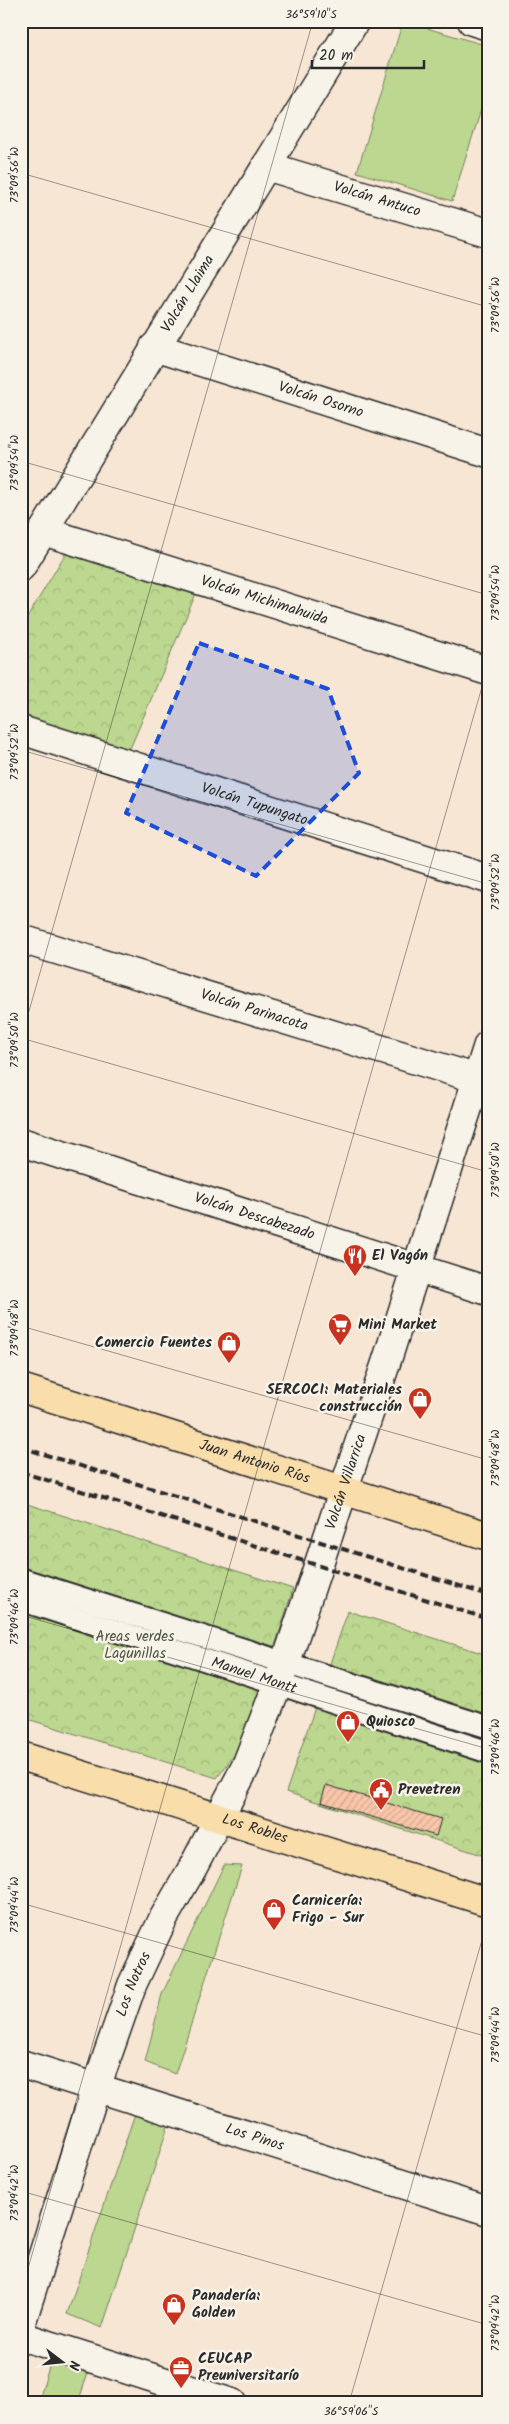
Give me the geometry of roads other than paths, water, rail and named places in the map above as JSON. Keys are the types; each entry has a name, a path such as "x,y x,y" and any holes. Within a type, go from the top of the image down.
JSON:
{"main road":[{"name":"Juan Antonio Ríos","path":"21,1388 488,1536"},
{"name":"Los Robles","path":"21,1756 488,1902"}],"street":[{"name":"Volcán Llaima","path":"21,567 355,21"},
{"path":"472,21 488,26"},
{"name":"Volcán Antuco","path":"266,166 488,233"},
{"name":"Volcán Osorno","path":"154,347 488,453"},
{"name":"Volcán Michimahuida","path":"43,531 488,671"},
{"name":"Volcán Tupungato","path":"21,730 488,879"},
{"name":"Volcán Parinacota","path":"21,939 482,1081"},
{"name":"Volcán Villarrica","path":"282,1673 416,1269 482,1081 488,1045"},
{"name":"Volcán Descabezado","path":"21,1142 488,1291"},
{"name":"Los Notros","path":"21,2324 96,2088 132,1986 163,1918 220,1818 257,1741 282,1673"},
{"name":"Los Pinos","path":"21,2064 488,2211"},
{"path":"21,2336 232,2403"}],"lane":[{"name":"Manuel Montt","path":"21,1579 282,1673 488,1752"},
{"name":"Manuel Montt","path":"21,1600 282,1673 488,1727"}],"railway":[{"path":"21,1447 488,1595"},
{"path":"21,1472 488,1619"}],"place":[{"name":"El Vagón","path":"355,1277"},
{"name":"Mini Market","path":"340,1346"},
{"name":"Comercio Fuentes","path":"229,1364"},
{"name":"SERCOCI: Materiales construcción","path":"420,1420"},
{"name":"Quiosco","path":"348,1743"},
{"name":"Prevetren","path":"381,1811"},
{"name":"Carnicería: Frigo - Sur","path":"274,1931"},
{"name":"Panadería: Golden","path":"174,2326"},
{"name":"CEUCAP Preuniversitarío","path":"181,2389"}],"park label":[{"name":"Areas verdes Lagunillas","path":"135,1646"}]}
